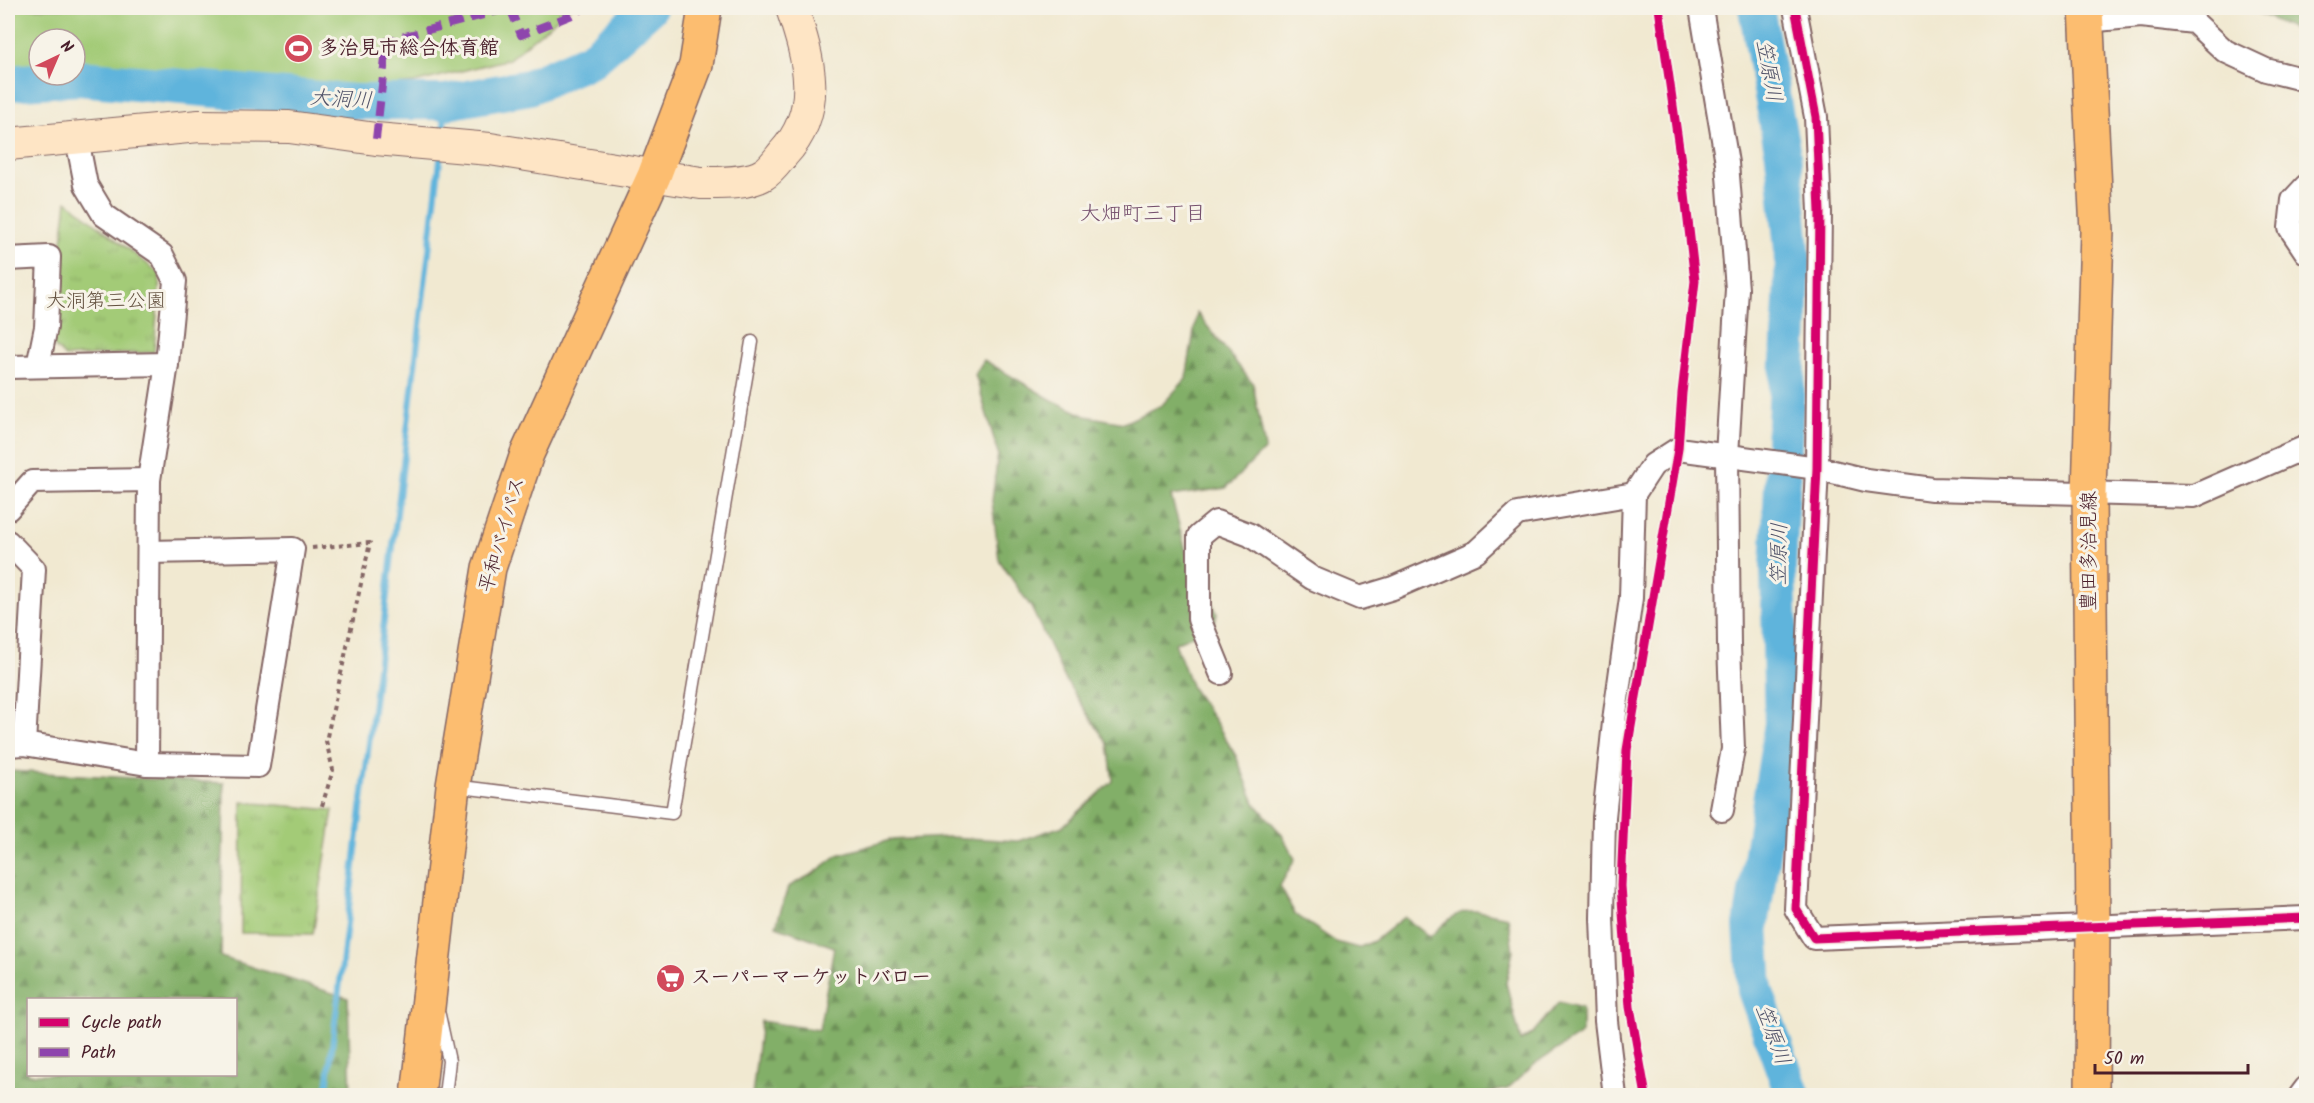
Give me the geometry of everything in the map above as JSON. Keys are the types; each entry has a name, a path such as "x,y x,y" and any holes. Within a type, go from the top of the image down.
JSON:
{"main road":[{"name":"平和バイパス","path":"418,1095 453,786 489,568 527,454 654,176 696,65 705,8"},
{"name":"豊田多治見線","path":"2086,14 2097,231 2089,494 2093,926 2092,1095"}],"street":[{"path":"8,144 199,126 289,127 490,149 701,183 735,182 764,174 797,138 805,118 810,67 792,8"},
{"path":"1701,8 1726,163 1737,289 1727,455 1729,645 1733,748 1722,810"},
{"path":"1795,8 1816,129 1820,212 1817,468 1796,909 1814,938 2307,918"},
{"path":"2086,14 2140,16 2194,22 2225,51 2266,70 2307,80"},
{"path":"77,139 86,185 104,215 162,255 175,281 167,364 149,480 147,764"},
{"path":"2307,186 2293,200 2290,228 2307,252"},
{"path":"8,259 50,257 46,327 38,366"},
{"path":"8,367 167,364"},
{"path":"1615,1095 1606,1021 1602,918 1604,817 1615,713 1631,598 1634,494 1653,465 1678,449 1817,468 1866,480 1932,489 2194,496 2307,447"},
{"path":"8,509 32,482 149,480"},
{"path":"1221,672 1199,619 1199,536 1216,522 1250,536 1312,578 1360,598 1393,588 1476,552 1517,514 1634,494"},
{"path":"8,542 34,569 16,744 147,764 258,766 293,549 149,552"},
{"path":"2300,1095 2307,1088"}],"lane":[{"path":"453,786 672,813 752,342"},
{"path":"431,978 449,1061 445,1095"}],"path":[{"path":"293,549 370,543 326,741 333,770 321,809"}],"green space":[{"name":"多治見市総合体育館","path":"8,8 570,8 509,59 414,83 338,91 87,74 87,27 27,27 27,73 8,73"},
{"path":"2248,8 2306,8 2306,35"},
{"name":"大洞第三公園","path":"67,201 160,274 154,352 65,357 50,342"},
{"path":"1197,313 1253,384 1265,449 1226,488 1171,496 1186,551 1217,613 1214,626 1175,643 1192,688 1236,756 1255,803 1282,835 1295,859 1280,886 1295,914 1336,942 1358,948 1374,941 1404,917 1430,937 1450,919 1465,912 1482,912 1508,917 1513,951 1506,983 1521,1041 1532,1034 1559,1002 1582,1008 1582,1033 1534,1065 1507,1089 1477,1095 752,1096 761,1021 819,1030 834,947 776,926 788,887 814,873 838,855 890,840 949,837 1018,841 1063,826 1113,781 1108,744 1066,681 1031,607 999,560 992,501 998,453 975,374 984,360 1052,400 1086,416 1124,423 1162,405 1186,379"},
{"path":"8,771 224,783 221,957 348,998 351,1095 8,1095"},
{"path":"242,802 333,810 313,934 241,933"}],"waterway":[{"name":"大洞川","path":"8,83 79,78 354,102 446,102 529,87 592,59 649,8"},
{"name":"笠原川","path":"1756,8 1783,155 1793,261 1778,568 1782,724 1751,925 1755,990 1793,1096"},
{"path":"443,136 446,102"},
{"path":"326,1096 441,152"}],"marked path":[{"path":"376,139 387,41 509,8"},
{"path":"510,8 521,35 577,13 583,8"}],"cycle path":[{"path":"1646,1096 1630,1007 1621,886 1627,750 1678,449 1695,281 1659,8"},
{"path":"1795,8 1816,117 1820,212 1817,468 1796,909 1814,938 2306,918"}],"place":[{"name":"多治見市総合体育館","path":"298,49"},
{"name":"スーパーマーケットバロー","path":"670,978"}],"district":[{"name":"大畑町三丁目","path":"1143,214"}]}
